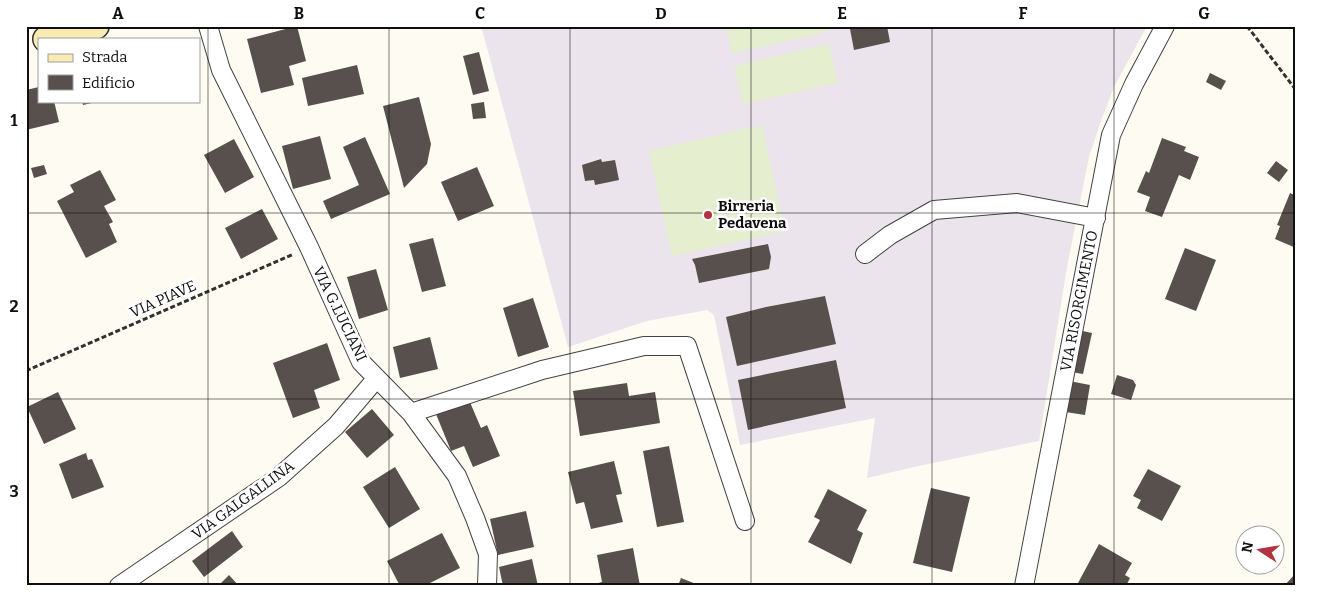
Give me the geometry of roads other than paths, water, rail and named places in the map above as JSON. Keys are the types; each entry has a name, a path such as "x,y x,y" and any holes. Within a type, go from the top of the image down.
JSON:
{"main road":[{"path":"50,38 96,26"},
{"path":"26,44 38,40"}],"street":[{"name":"VIA G.LUCIANI","path":"208,26 221,70 362,362 376,379 411,413 456,476 475,518 488,554 487,586"},
{"name":"VIA RISORGIMENTO","path":"1024,586 1111,135 1134,84 1166,26"},
{"path":"865,254 890,235 934,210 1017,203 1096,218"},
{"path":"411,413 542,370 644,346 687,346 746,520"},
{"name":"VIA GALGALLINA","path":"119,586 280,476 336,426 376,379"}],"place":[{"name":"Birreria Pedavena","path":"708,215"}]}
